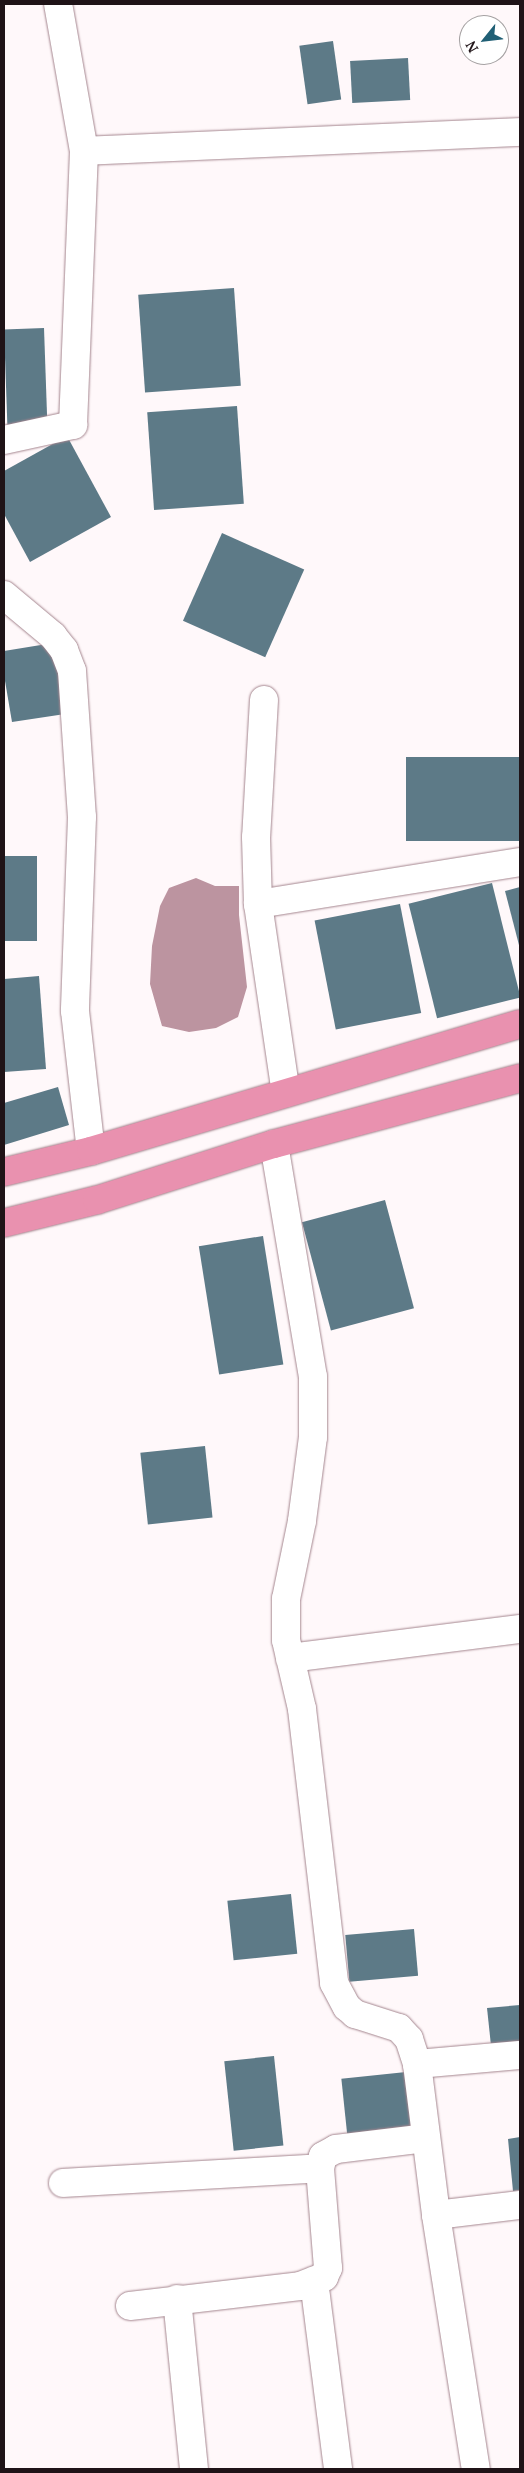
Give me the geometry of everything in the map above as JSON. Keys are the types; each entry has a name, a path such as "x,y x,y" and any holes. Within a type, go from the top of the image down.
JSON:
{"highway":[{"path":"4,1172 91,1151 520,1024"},
{"path":"4,1223 97,1200 274,1144 520,1078"}],"street":[{"path":"4,440 73,425 84,151 58,4"},
{"path":"84,151 520,132"},
{"path":"4,595 53,636 64,650 72,671 82,826 75,1011 91,1151"},
{"path":"264,700 256,837 258,904 286,1093"},
{"path":"258,904 520,862"},
{"path":"274,1144 313,1377 312,1446 302,1521 286,1599 286,1640 302,1709 334,1983 347,2007 355,2014 399,2028 409,2039 417,2064 436,2215 476,2469"},
{"path":"290,1658 520,1629"},
{"path":"417,2064 520,2055"},
{"path":"130,2306 300,2286 324,2277 328,2268 320,2168 323,2156 336,2149 425,2138"},
{"path":"63,2183 320,2168"},
{"path":"436,2215 520,2205"},
{"path":"314,2281 338,2469"},
{"path":"177,2299 194,2469"}],"shaded area":[{"path":"196,878 215,886 239,886 239,915 247,987 238,1017 216,1028 189,1032 162,1026 150,984 152,946 160,906 169,888"}],"building":[{"path":"333,41 341,99 308,104 299,46"},
{"path":"408,58 410,100 352,103 350,61"},
{"path":"234,288 241,386 145,392 138,295"},
{"path":"44,328 47,425 7,426 4,329"},
{"path":"237,406 244,504 154,510 147,412"},
{"path":"67,436 111,517 30,562 4,514 4,471"},
{"path":"222,533 304,570 265,657 183,621"},
{"path":"53,643 65,714 12,722 4,675 4,651"},
{"path":"406,757 520,757 520,841 406,841"},
{"path":"4,856 37,856 37,941 4,941"},
{"path":"492,883 520,998 437,1018 409,904"},
{"path":"520,887 520,949 505,891"},
{"path":"400,904 421,1013 336,1030 315,921"},
{"path":"39,976 46,1069 4,1072 4,979"},
{"path":"58,1087 69,1125 4,1145 4,1103"},
{"path":"385,1200 414,1308 331,1330 302,1222"},
{"path":"263,1236 283,1364 219,1375 199,1246"},
{"path":"205,1446 213,1518 148,1524 140,1453"},
{"path":"291,1894 297,1954 234,1960 227,1901"},
{"path":"414,1929 418,1976 349,1982 345,1935"},
{"path":"520,2005 520,2052 492,2055 487,2008"},
{"path":"274,2056 283,2146 234,2151 224,2061"},
{"path":"406,2072 413,2138 348,2144 341,2079"},
{"path":"520,2137 520,2190 513,2191 508,2139"}]}
